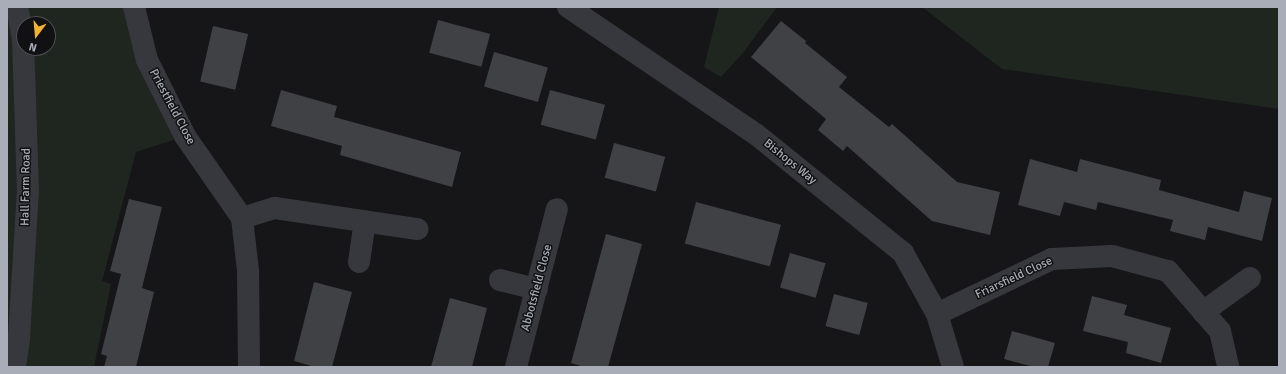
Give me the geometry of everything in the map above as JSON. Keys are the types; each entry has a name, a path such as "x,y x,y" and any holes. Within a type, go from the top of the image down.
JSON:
{"street":[{"name":"Hall Farm Road","path":"15,367 13,335 28,191 23,40 17,7"},
{"name":"Priestfield Close","path":"134,7 147,60 185,136 242,218 248,271 249,367"},
{"name":"Bishops Way","path":"568,7 757,135 903,253 937,314 953,367"},
{"path":"242,218 275,208 417,229"},
{"name":"Abbotsfield Close","path":"516,367 557,209"},
{"path":"359,262 364,221"},
{"name":"Friarsfield Close","path":"937,314 1052,258 1112,256 1168,272 1220,331 1228,367"},
{"path":"1203,312 1250,278"},
{"path":"500,280 537,289"}],"shaded area":[{"path":"7,7 134,7 185,136 136,152 102,281 111,284 94,367 15,367 19,337 7,333"},
{"path":"719,7 777,7 743,53 721,77 704,67"},
{"path":"922,7 1279,7 1279,109 1002,69"}],"building":[{"path":"438,20 490,34 481,67 429,53"},
{"path":"781,21 806,41 805,43 847,77 839,87 889,127 892,124 957,182 1000,192 990,235 932,221 847,146 843,151 818,130 826,119 751,57"},
{"path":"213,26 248,34 235,90 200,82"},
{"path":"494,52 548,67 538,102 484,87"},
{"path":"281,90 337,106 334,117 461,152 452,187 340,155 342,146 271,126"},
{"path":"550,90 605,105 596,140 541,125"},
{"path":"614,143 665,157 656,191 605,178"},
{"path":"1030,159 1077,172 1080,159 1161,180 1159,190 1239,212 1244,191 1272,198 1262,241 1208,227 1205,240 1170,231 1173,220 1098,202 1096,210 1064,202 1060,216 1018,205"},
{"path":"129,199 162,207 142,288 154,292 136,367 104,367 107,356 101,354 121,274 110,271"},
{"path":"696,202 781,225 770,266 685,244"},
{"path":"606,234 642,244 608,367 584,367 571,363"},
{"path":"790,253 826,263 816,298 780,288"},
{"path":"314,282 352,292 332,367 315,367 294,361"},
{"path":"834,294 868,303 859,335 825,326"},
{"path":"1092,296 1127,305 1124,315 1171,328 1161,363 1126,353 1128,342 1083,331"},
{"path":"450,298 487,308 472,367 431,367"},
{"path":"1012,331 1055,343 1048,367 1034,367 1004,359"}]}
